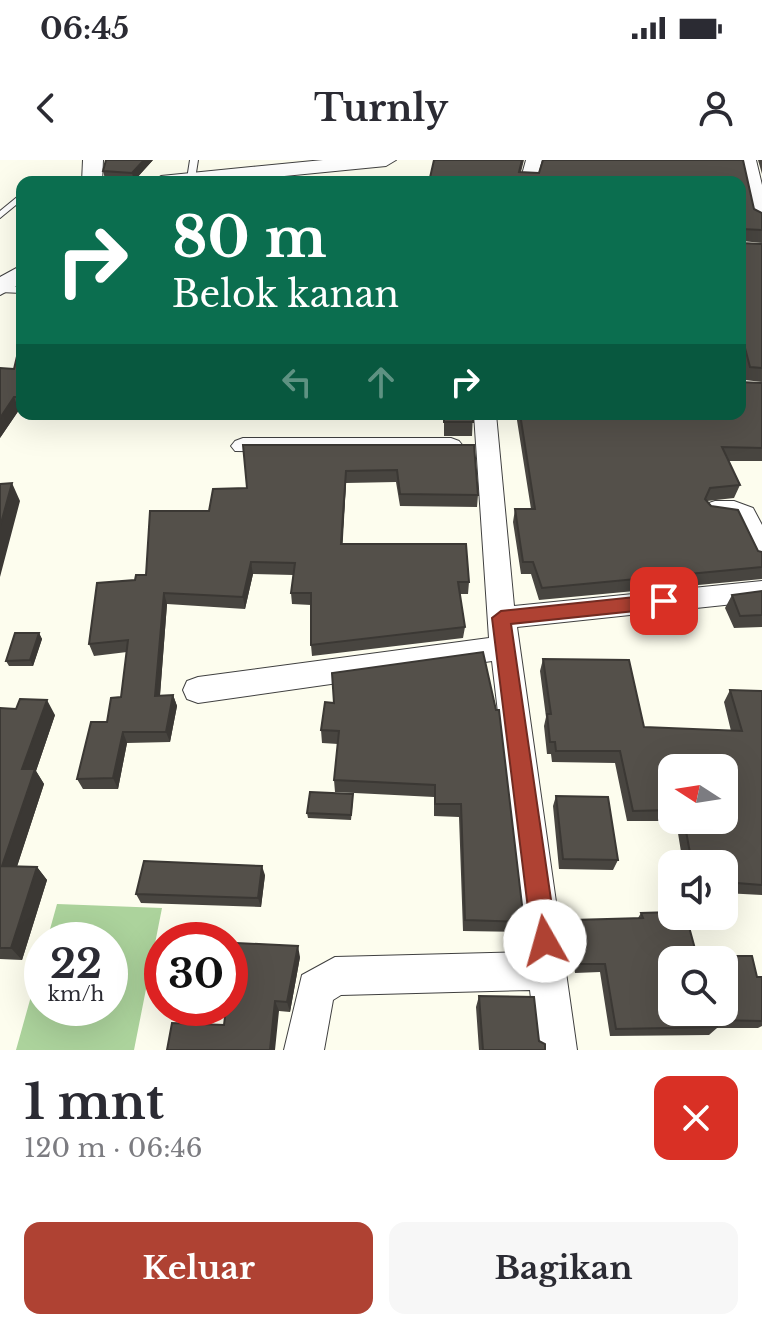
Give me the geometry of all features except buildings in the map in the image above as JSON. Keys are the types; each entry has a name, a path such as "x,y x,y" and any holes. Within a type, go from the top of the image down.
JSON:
{"street":[{"path":"192,169 386,160"},
{"path":"748,160 762,220"},
{"path":"0,289 16,277"},
{"path":"486,420 504,632 557,1050"},
{"path":"243,446 488,447"},
{"path":"715,510 734,510 744,514 762,554"},
{"path":"198,690 504,632 762,591"},
{"path":"304,1050 316,989 335,976 548,971"}],"lane":[{"path":"0,215 16,201"}],"green space":[{"path":"57,904 162,908 159,922 144,922 144,999 134,1050 16,1050 24,1021 24,1026 128,1026 128,922 52,922"}],"route":[{"path":"545,941 501,618 664,601"}]}
